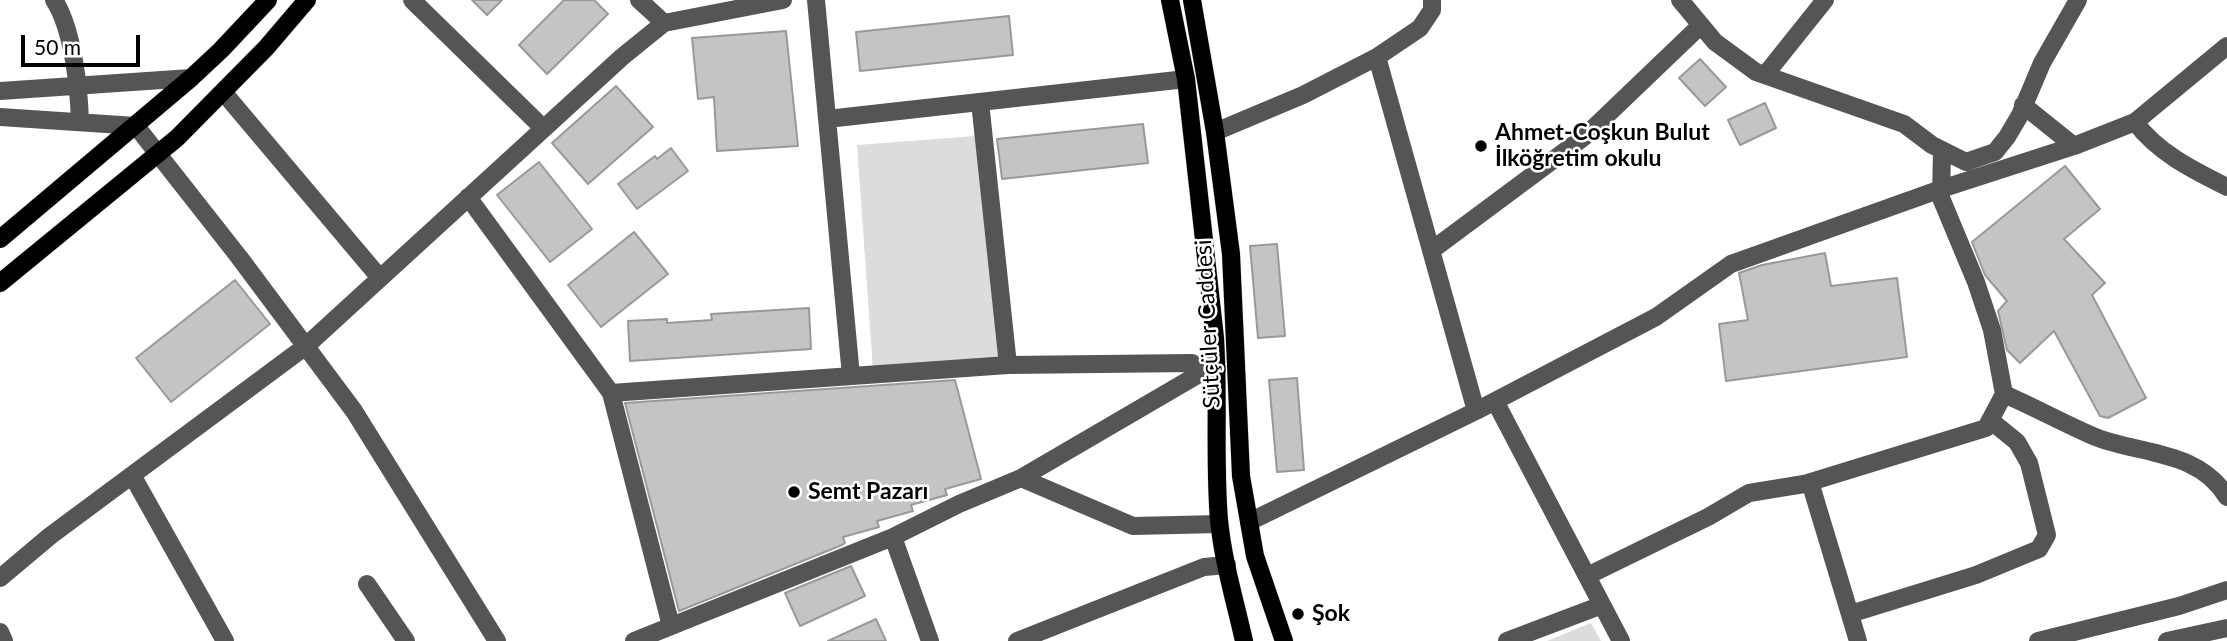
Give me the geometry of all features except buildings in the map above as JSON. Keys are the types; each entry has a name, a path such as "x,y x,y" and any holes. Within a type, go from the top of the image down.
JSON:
{"main road":[{"path":"2,236 191,78 268,0"},
{"path":"0,283 159,152 224,93 307,0"},
{"name":"Sütçüler Caddesi","path":"1170,0 1186,79 1208,258 1219,524 1244,641"},
{"name":"Sütçüler Caddesi","path":"1192,0 1231,254 1241,476 1255,556 1284,641"}],"street":[{"path":"54,0 66,31 79,86 80,122"},
{"path":"412,0 543,128"},
{"path":"639,0 664,23"},
{"path":"0,578 50,536 306,346 543,128 664,23 783,0"},
{"path":"816,0 851,376"},
{"path":"1214,132 1303,95 1377,57 1420,28 1432,10 1432,0"},
{"path":"1680,0 1715,42 1756,72 1905,124 1942,150 1966,162 1995,152 2007,137 2042,63 2078,0"},
{"path":"1765,75 1825,0"},
{"path":"1432,250 1584,137 1701,25"},
{"path":"1249,522 1476,411 1656,317 1731,264 1941,189 2074,146 2135,122 2227,46"},
{"path":"1377,57 1476,411"},
{"path":"0,91 191,78"},
{"path":"827,119 1186,79"},
{"path":"224,93 380,278"},
{"path":"980,102 1008,365"},
{"path":"2024,105 2074,146"},
{"path":"0,117 136,126 159,152 354,411 497,641"},
{"path":"2135,122 2146,137 2165,153 2227,187"},
{"path":"1587,576 1709,517 1749,493 1810,482 1986,428 2004,394 1992,330 1976,282 1941,198 1942,150"},
{"path":"468,197 611,393 671,626"},
{"path":"611,393 1008,365 1192,363 1212,370"},
{"path":"634,641 893,537 959,504 1021,478 1212,370"},
{"path":"2004,394 2094,437 2159,453 2194,465 2208,475 2227,497"},
{"path":"1495,401 1621,641"},
{"path":"1850,614 1976,575 2039,549 2047,535 2029,463 2017,442 1990,420"},
{"path":"132,475 225,641"},
{"path":"1021,478 1133,526 1219,524"},
{"path":"1810,482 1858,641"},
{"path":"893,537 930,641"},
{"path":"1017,641 1204,567 1227,565"},
{"path":"367,584 406,641"},
{"path":"2038,641 2179,606 2227,590"},
{"path":"1507,641 1602,605"},
{"path":"2167,641 2227,628"},
{"path":"0,632 4,641"}],"shaded area":[{"path":"975,136 999,360 873,370 857,145"},
{"path":"1591,623 1601,641 1547,641"}],"place":[{"name":"Ahmet-Coşkun Bulut İlköğretim okulu","path":"1481,146"},
{"name":"Semt Pazarı","path":"794,492"},
{"name":"Şok","path":"1298,614"}]}
